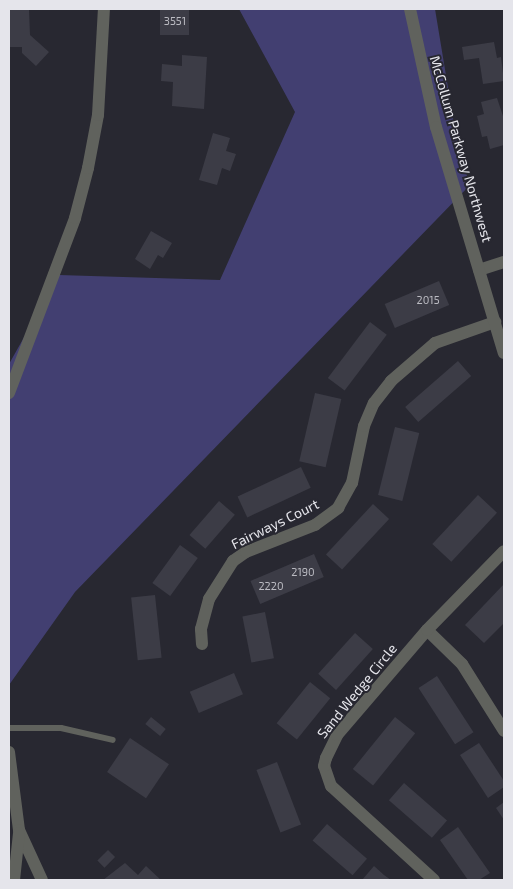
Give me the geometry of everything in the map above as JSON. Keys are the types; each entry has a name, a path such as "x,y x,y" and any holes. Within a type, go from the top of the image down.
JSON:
{"street":[{"path":"9,393 22,352 75,218 88,168 98,115 104,9"},
{"name":"McCollum Parkway Northwest","path":"410,9 436,127 504,353"},
{"path":"479,270 504,262"},
{"name":"Fairways Court","path":"202,644 201,629 209,598 234,560 246,552 315,525 338,508 352,483 364,426 374,403 391,382 435,343 495,322"},
{"name":"Sand Wedge Circle","path":"434,880 350,806 331,786 324,766 328,750 337,735 427,630 504,551"},
{"path":"427,630 462,664 504,731"},
{"path":"9,752 19,830 14,880"},
{"path":"19,830 42,880"}],"lane":[{"path":"9,728 61,728 113,740"}],"shaded area":[{"path":"239,9 435,9 458,148 470,185 75,592 9,685 9,364 59,275 220,280 295,112"}],"building":[{"path":"9,9 29,9 30,35 49,52 36,66 22,53 22,47 9,47"},
{"path":"160,9 189,9 189,35 160,35"},
{"path":"494,42 497,58 501,57 504,81 483,84 479,58 464,60 462,47"},
{"path":"182,55 207,57 204,109 172,106 173,82 161,81 162,64 182,66"},
{"path":"497,98 504,119 504,145 490,149 487,136 482,137 477,116 484,114 481,102"},
{"path":"213,133 230,138 226,151 236,154 230,171 222,168 217,185 199,180"},
{"path":"151,231 172,243 163,258 158,255 150,269 135,259"},
{"path":"439,281 449,305 395,328 385,304"},
{"path":"370,322 387,335 345,391 328,378"},
{"path":"458,361 471,376 418,422 405,407"},
{"path":"315,393 341,399 326,467 299,461"},
{"path":"395,427 419,433 402,501 378,495"},
{"path":"301,467 311,488 247,517 238,497"},
{"path":"478,495 497,513 451,562 432,544"},
{"path":"219,501 235,515 205,549 189,535"},
{"path":"373,504 389,519 342,569 326,554"},
{"path":"180,545 198,558 170,596 152,583"},
{"path":"314,554 324,577 260,604 250,581"},
{"path":"504,584 504,623 484,643 465,625"},
{"path":"155,595 162,658 138,660 131,598"},
{"path":"265,612 274,658 251,663 242,616"},
{"path":"355,633 373,649 336,690 318,674"},
{"path":"234,673 243,694 199,713 190,692"},
{"path":"437,676 473,732 455,744 419,688"},
{"path":"310,682 330,698 297,740 277,723"},
{"path":"151,717 166,729 160,736 145,724"},
{"path":"395,717 415,733 373,785 353,769"},
{"path":"130,738 169,764 146,798 107,772"},
{"path":"479,743 504,781 504,787 488,798 460,755"},
{"path":"277,762 301,825 280,832 256,770"},
{"path":"404,783 447,820 432,838 389,800"},
{"path":"504,802 504,820 496,808"},
{"path":"327,824 367,859 353,875 313,841"},
{"path":"458,827 490,873 479,880 468,880 440,840"},
{"path":"108,850 115,857 104,868 97,861"},
{"path":"125,863 138,875 146,866 161,880 103,880"},
{"path":"374,866 384,875 391,880 362,880"}]}
